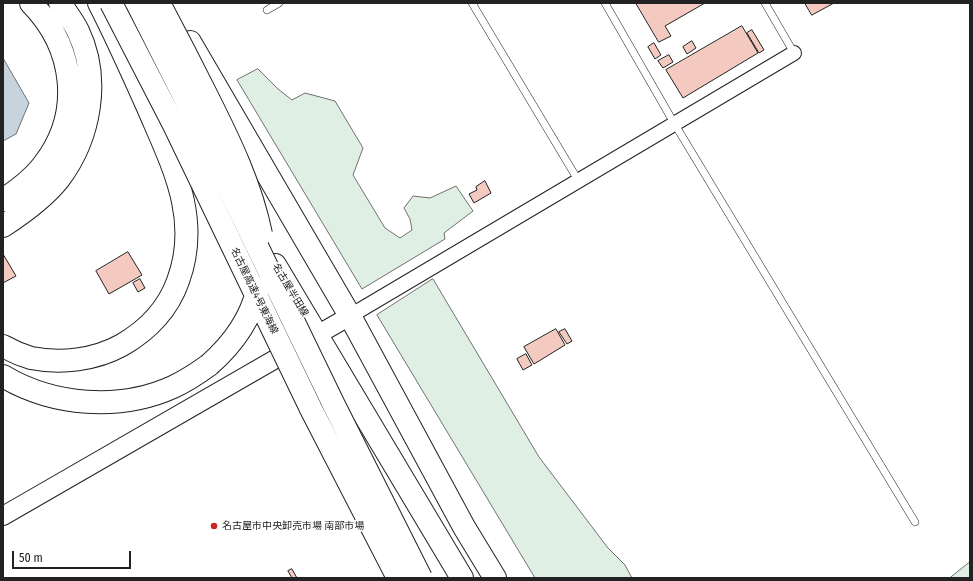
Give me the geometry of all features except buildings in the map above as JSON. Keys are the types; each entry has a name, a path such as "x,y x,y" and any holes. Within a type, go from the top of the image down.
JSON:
{"main road":[{"path":"3,200 32,177 43,166 60,139 68,109 69,77 66,61 60,44 43,14 31,3"},
{"path":"3,226 46,193 58,179 76,151 83,134 90,100 90,82 84,48 78,32 60,3"},
{"path":"3,346 30,358 53,360 82,359 115,348 145,330 157,318 175,290 186,258 187,222 179,183 158,130 124,53 99,3"},
{"name":"名古屋高速4号東海線","path":"111,3 174,126 311,409 398,578"},
{"name":"名古屋半田線","path":"117,3 317,334 462,578"},
{"path":"137,3 193,114 337,412 421,578"},
{"path":"3,376 26,387 67,399 90,402 113,402 148,396 173,387 209,365 232,341 250,312 261,277 261,234 256,212 249,189 226,135 159,3"},
{"path":"168,3 350,316 464,527 495,578"}],"street":[{"path":"3,516 350,316 794,53"}],"lane":[{"path":"267,10 279,3"},
{"path":"472,3 578,180"},
{"path":"605,3 674,123 915,522"},
{"path":"765,3 794,53"}],"green space":[{"path":"258,69 278,89 292,100 305,93 335,101 363,148 353,175 385,228 400,238 412,230 410,219 404,208 413,196 430,198 456,186 473,211 444,233 445,239 362,289 237,80"},
{"path":"433,279 539,457 608,548 625,565 632,578 535,578 377,315"},
{"path":"970,562 970,578 950,578"}],"shaded area":[{"path":"3,58 29,103 16,134 3,141"}],"place":[{"name":"名古屋市中央卸売市場 南部市場","path":"214,526"}]}
